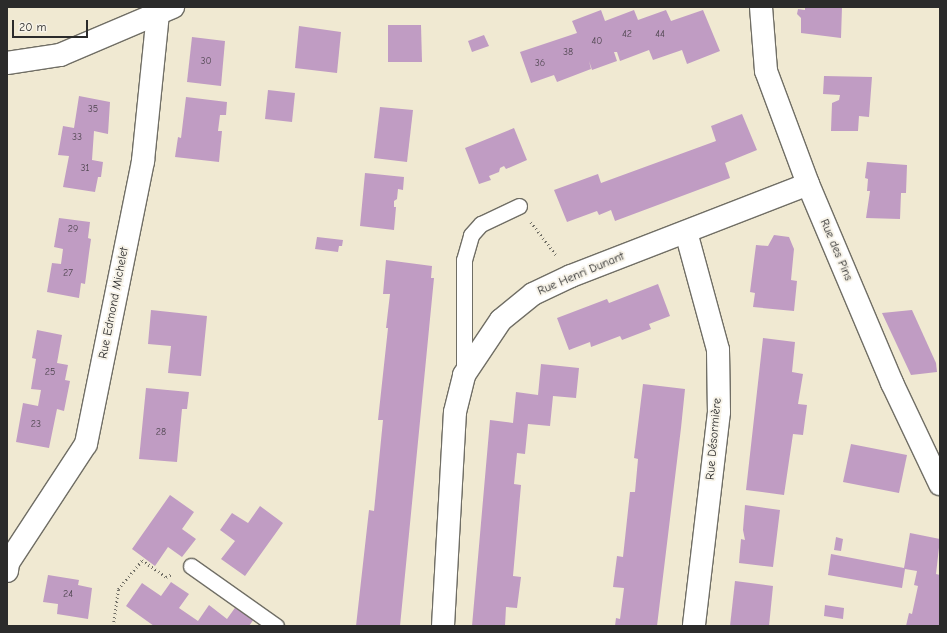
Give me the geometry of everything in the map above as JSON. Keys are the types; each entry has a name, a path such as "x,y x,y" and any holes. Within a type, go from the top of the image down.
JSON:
{"street":[{"name":"Rue des Pins","path":"761,7 766,71 808,184 892,383 940,484"},
{"path":"7,63 60,55 165,10"},
{"name":"Rue Edmond Michelet","path":"7,571 8,563 86,444 143,161 165,10"},
{"name":"Rue Henri Dunant","path":"443,626 455,412 464,375 501,320 533,294 571,276 808,184"},
{"name":"Rue Désormière","path":"686,232 718,357 719,412 694,626"}],"lane":[{"path":"464,375 464,260 471,235 481,224 519,206"},
{"path":"191,566 276,626"}],"path":[{"path":"519,206 571,276"},
{"path":"113,626 118,589 142,560 166,577 191,566"}],"building":[{"path":"805,7 842,7 841,38 801,33 801,18 797,14 798,9 805,10"},
{"path":"601,10 605,21 634,10 638,20 666,10 671,21 703,10 720,51 687,64 682,50 653,60 649,50 620,61 617,52 614,52 617,61 592,70 589,61 591,69 557,82 554,75 531,83 520,52 577,33 572,21"},
{"path":"388,25 421,25 422,62 388,62"},
{"path":"299,26 341,32 337,73 295,68"},
{"path":"484,35 489,46 472,52 468,41"},
{"path":"192,37 225,41 221,86 187,82"},
{"path":"824,76 872,77 869,117 859,116 858,131 831,131 832,103 839,100 840,95 823,94"},
{"path":"268,90 295,93 292,122 265,119"},
{"path":"79,96 110,102 108,134 94,131 92,160 103,162 101,177 98,177 95,192 63,187 69,156 58,155 63,126 74,128"},
{"path":"186,97 227,102 226,115 220,115 218,131 222,131 219,162 175,157 178,137 181,138"},
{"path":"380,107 413,110 407,162 374,158"},
{"path":"742,114 757,150 725,163 730,178 615,221 611,210 599,215 597,211 567,222 554,190 598,174 601,183 716,141 711,126"},
{"path":"514,128 527,160 506,169 504,166 500,168 499,172 489,176 491,180 479,184 465,148"},
{"path":"867,162 907,165 906,193 901,193 900,219 866,218 870,191 867,191 868,179 865,178"},
{"path":"365,173 404,177 403,190 398,189 397,199 394,201 394,207 396,207 394,230 360,226"},
{"path":"59,218 90,222 88,238 91,239 85,284 81,283 79,298 47,292 52,263 61,264 63,249 54,247"},
{"path":"774,235 789,237 794,249 791,280 797,281 794,311 753,307 755,293 750,292 756,245 768,246"},
{"path":"317,237 343,240 342,246 339,246 338,252 315,249"},
{"path":"386,260 432,266 431,278 434,278 400,626 356,626 369,510 374,511 383,420 378,420 388,328 386,328 390,294 383,294"},
{"path":"658,284 670,316 649,324 651,329 622,340 620,336 591,347 590,342 569,350 557,318 607,299 609,303"},
{"path":"151,310 207,316 201,376 168,373 171,346 148,344"},
{"path":"912,310 936,363 937,372 911,375 882,313"},
{"path":"37,330 62,335 57,363 68,365 65,380 70,381 64,411 57,409 49,448 16,442 23,403 38,406 41,390 31,389 36,359 32,358"},
{"path":"763,338 795,342 792,372 803,374 798,404 807,405 803,435 793,434 784,495 746,490"},
{"path":"541,364 579,368 576,398 553,396 550,426 528,424 525,454 517,453 514,484 521,485 513,576 521,577 517,608 506,607 505,626 472,626 490,420 513,423 516,392 538,395"},
{"path":"643,384 685,389 681,428 657,626 615,626 616,618 620,619 624,588 613,587 617,556 623,557 630,492 635,492 638,459 634,458"},
{"path":"146,388 189,392 187,409 182,409 177,462 139,459"},
{"path":"851,444 907,455 899,493 843,482"},
{"path":"170,495 194,512 182,529 196,539 182,557 168,547 155,566 132,549"},
{"path":"745,505 780,510 773,567 739,563 741,539 745,540 743,530"},
{"path":"260,506 283,523 245,576 221,559 235,541 220,530 232,513 248,523"},
{"path":"910,533 940,539 936,574 940,575 940,626 906,626 909,613 912,614 918,586 914,585 917,571 905,569 902,588 828,575 831,554 904,568"},
{"path":"836,537 843,539 841,551 834,550"},
{"path":"48,575 79,580 78,585 92,588 88,619 57,614 58,604 43,602"},
{"path":"735,581 773,586 769,626 730,626"},
{"path":"171,582 189,594 179,608 198,621 209,605 227,619 237,605 254,619 249,626 154,626 126,606 142,583 161,596"},
{"path":"825,605 844,608 843,619 824,616"}]}
